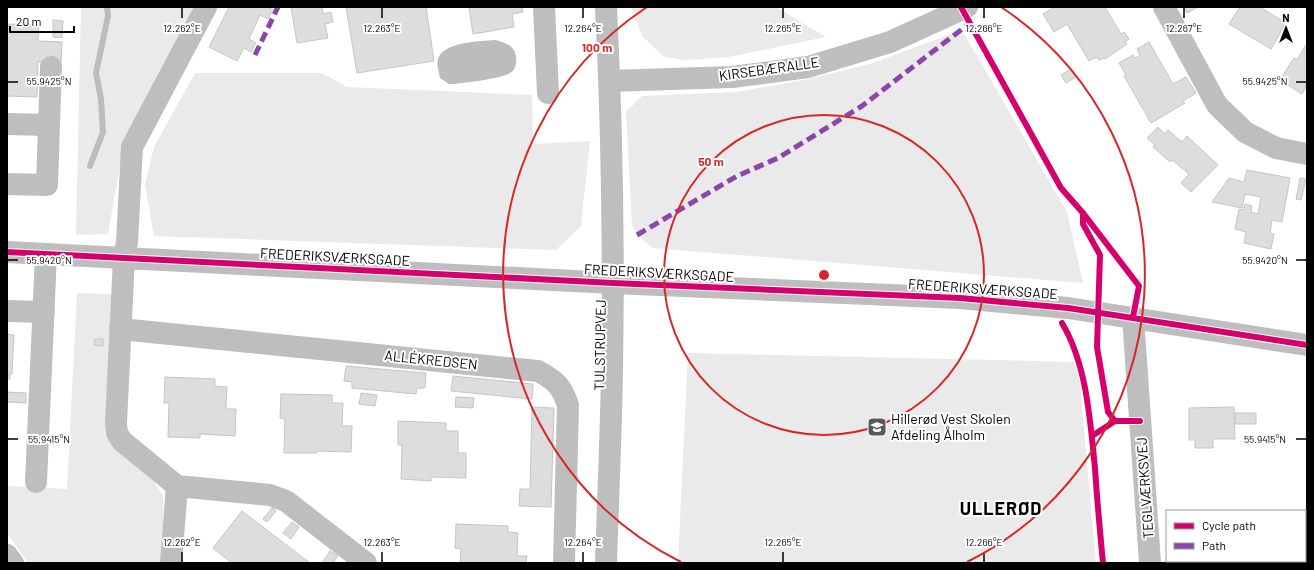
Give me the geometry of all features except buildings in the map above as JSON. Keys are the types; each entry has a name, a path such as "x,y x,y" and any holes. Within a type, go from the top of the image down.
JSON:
{"street":[{"path":"206,7 132,147 127,242 124,258 120,329 116,423 117,433 130,447 178,486 270,495 286,501 366,563"},
{"path":"544,7 548,93"},
{"name":"TULSTRUPVEJ","path":"606,7 610,81 612,283 612,370 606,563"},
{"name":"KIRSEBÆRALLE","path":"610,81 732,77 808,66 890,42 967,7"},
{"path":"1164,7 1217,105 1245,132 1276,148 1307,154"},
{"path":"7,184 47,186 51,66"},
{"path":"7,124 49,126"},
{"name":"FREDERIKSVÆRKSGADE","path":"7,252 612,283 960,298 1068,308 1307,345"},
{"path":"36,482 46,254"},
{"path":"7,311 44,312"},
{"name":"TEGLVÆRKSVEJ","path":"1133,317 1150,563"},
{"name":"ALLÉKREDSEN","path":"120,329 538,371 555,380 563,390 568,405 564,563"},
{"path":"171,563 178,486"},
{"path":"7,555 12,563"}],"shaded area":[{"path":"81,7 193,7 124,143 108,234 76,235"},
{"path":"631,7 776,7 826,37 729,57 685,60 664,57 642,36"},
{"path":"962,30 1067,212 1083,283 653,248 637,235 632,225 626,112 642,96 736,92 804,80 870,64"},
{"path":"495,40 508,45 515,52 516,63 512,72 492,79 455,84 449,84 440,78 437,61 441,53 454,46"},
{"path":"195,73 322,73 347,87 532,95 533,144 590,141 581,226 556,250 154,236 145,185 154,147"},
{"path":"77,293 115,294 105,434 109,434 152,479 163,496 165,563 28,563 7,533 7,486 67,489"},
{"name":"Hillerød Vest Skolen Afdeling Ålholm","path":"688,353 1078,362 1096,563 678,563"}],"waterway":[{"path":"90,166 103,132 101,99 96,73 108,16 107,7"}],"marked path":[{"path":"255,55 278,7"},
{"path":"637,235 737,176 778,158 862,106 970,23"}],"cycle path":[{"path":"961,7 1061,188 1083,213 1139,286 1133,317"},
{"path":"1083,213 1083,224 1100,255 1097,347 1108,412 1115,421"},
{"path":"7,252 613,283 960,298 1068,308 1307,345"},
{"path":"1062,323 1077,357 1086,393 1093,450 1103,563"},
{"path":"1092,436 1115,421 1140,421"}],"place":[{"name":"Hillerød Vest Skolen Afdeling Ålholm","path":"877,427"}],"district":[{"name":"ULLERØD","path":"1001,509"}]}
